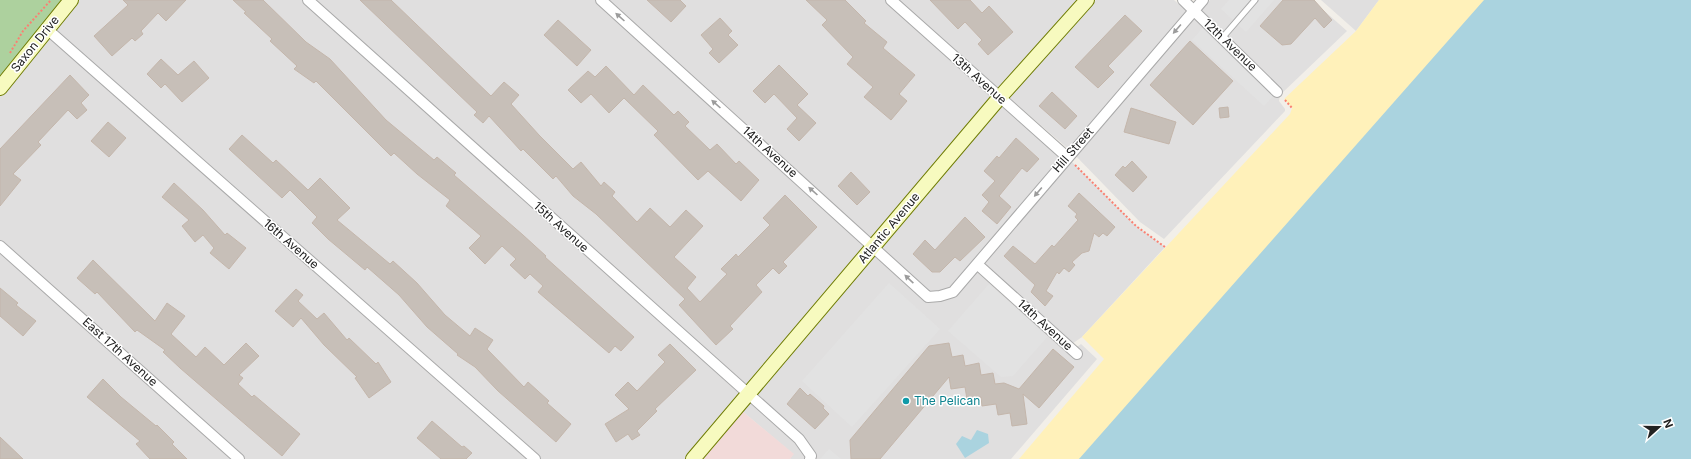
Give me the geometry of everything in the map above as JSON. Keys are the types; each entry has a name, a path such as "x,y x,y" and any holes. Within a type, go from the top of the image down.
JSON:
{"main road":[{"name":"Saxon Drive","path":"0,88 71,0"},
{"name":"Atlantic Avenue","path":"693,459 1000,97 1087,0"}],"street":[{"name":"15th Avenue","path":"308,0 799,439 811,457"},
{"name":"14th Avenue","path":"601,0 874,246 928,297 940,296"},
{"name":"13th Avenue","path":"891,0 1067,157"},
{"name":"12th Avenue","path":"1183,0 1223,37 1277,92"},
{"name":"Hill Street","path":"940,296 953,292 1067,157 1203,0"},
{"name":"16th Avenue","path":"47,29 535,459"},
{"name":"East 17th Avenue","path":"0,246 239,459"},
{"name":"14th Avenue","path":"977,264 1077,354"}],"lane":[{"path":"1223,37 1255,0"}],"path":[{"path":"8,57 23,31 51,0"},
{"path":"1067,157 1136,226 1165,247"}],"shaded area":[{"path":"71,0 1087,0 1000,97 1067,157 1136,226 1165,247 1082,337 1069,346 977,264 953,292 928,297 874,246 693,459 0,459 0,88"},
{"path":"1096,0 1174,0 1190,14 1198,13 1210,0 1312,0 1347,31 1280,95 1279,101 1285,111 1164,239 1140,222 1072,152 1008,97"},
{"path":"1229,0 1274,0 1246,32 1221,9"},
{"path":"1321,0 1379,0 1356,31"},
{"path":"1207,23 1277,92 1264,106 1192,40"},
{"path":"875,255 927,303 942,301 957,296 977,272 1065,351 1071,351 1081,344 1097,359 1011,459 790,459 793,454 742,411"},
{"path":"889,283 940,329 852,427 802,381"},
{"path":"989,284 1048,336 1013,376 1001,377 948,331"},
{"path":"742,411 794,454 790,459 701,459"},
{"path":"829,449 841,459 820,459"}],"green space":[{"path":"0,0 71,0 0,88"}],"sand":[{"path":"1379,0 1691,0 1658,459 1019,459 1104,359 1082,337 1290,114 1292,108 1284,99 1356,31"}],"water":[{"path":"1484,0 1691,0 1691,459 1079,459"},
{"path":"977,430 988,434 989,443 965,458 956,444 962,436 971,440"}],"building":[{"path":"123,0 186,0 166,21 158,13 141,31 143,34 135,41 132,38 112,56 94,36 128,5"},
{"path":"233,0 263,0 306,42 330,59 386,120 434,160 437,157 456,173 454,175 523,235 546,256 545,257 634,337 621,351 615,346 609,353 538,292 543,286 530,274 525,279 510,265 516,259 502,246 485,264 469,248 481,236 446,206 450,200 417,174 394,153 391,156 316,81 314,83 294,69 297,66 270,41 272,39 244,13 246,12"},
{"path":"360,0 391,0 491,96 504,82 519,95 511,104 539,135 573,169 581,162 601,186 604,182 615,192 612,196 637,222 650,208 670,227 686,210 703,226 674,257 696,277 687,288 700,302 727,274 721,269 736,254 738,257 770,225 763,218 785,195 817,227 783,262 787,266 779,274 773,268 756,285 762,292 730,326 733,329 716,345 679,305 685,299 596,214 573,196 556,176 553,179 523,149 521,151 489,116 483,123 474,115 477,112"},
{"path":"647,0 680,0 686,6 671,22"},
{"path":"806,0 845,0 866,21 864,23 887,42 883,48 915,75 899,94 907,101 891,120 864,97 873,87 847,64 853,57 822,25 827,20"},
{"path":"930,0 970,0 982,13 989,6 1013,32 988,55 978,44 982,40 965,22 958,29"},
{"path":"1283,0 1314,0 1332,20 1324,28 1315,18 1291,44 1282,45 1260,26"},
{"path":"1125,15 1142,31 1108,66 1114,72 1098,88 1075,67"},
{"path":"720,18 732,31 728,35 738,45 719,63 709,53 713,49 701,35"},
{"path":"558,20 591,50 577,66 544,35"},
{"path":"1190,41 1233,81 1193,125 1150,85"},
{"path":"161,59 178,75 194,61 209,78 182,102 165,84 161,88 147,74"},
{"path":"779,65 808,94 797,105 816,123 799,141 787,129 797,118 774,94 765,103 753,91"},
{"path":"606,66 634,95 643,85 674,115 678,111 689,122 685,126 710,150 717,144 736,164 739,161 759,180 741,201 708,171 698,180 654,135 658,131 624,98 609,113 591,94 581,103 568,90 588,71 595,77"},
{"path":"70,75 89,95 81,103 87,110 77,119 68,110 38,142 41,145 13,174 21,180 0,206 0,149"},
{"path":"1052,92 1077,116 1065,129 1039,106"},
{"path":"1228,107 1229,117 1220,118 1219,108"},
{"path":"1131,108 1176,122 1169,144 1124,132"},
{"path":"108,122 126,138 109,157 91,141"},
{"path":"242,135 273,163 276,160 308,190 320,178 350,208 337,220 390,264 393,261 417,283 445,315 470,336 475,328 493,340 487,349 524,387 528,382 549,401 547,403 571,424 556,442 498,391 475,367 457,355 458,354 427,327 399,295 367,267 365,270 328,239 312,223 317,217 290,190 282,198 229,149"},
{"path":"1016,138 1039,159 1027,172 1022,168 999,196 1011,207 997,224 982,211 989,202 982,195 995,181 984,171 997,156 999,158"},
{"path":"1132,161 1147,177 1133,192 1115,175 1123,166 1125,168"},
{"path":"851,172 870,192 857,205 838,186"},
{"path":"174,183 203,210 225,235 227,233 246,248 229,269 210,253 214,248 203,235 195,242 182,226 189,220 162,197"},
{"path":"1079,193 1115,227 1107,236 1103,233 1099,237 1094,233 1089,251 1082,253 1072,262 1075,265 1069,272 1064,268 1059,274 1057,272 1046,291 1053,296 1045,306 1031,292 1035,285 1004,256 1013,246 1035,264 1052,245 1054,247 1078,220 1075,217 1077,214 1068,206"},
{"path":"965,217 985,237 960,261 955,257 940,272 932,272 913,254 925,240 935,250"},
{"path":"93,260 155,321 167,303 185,316 171,334 196,357 205,347 224,365 246,343 259,356 239,375 243,378 238,384 252,397 254,395 300,434 282,456 180,368 163,352 165,350 137,330 135,332 97,292 95,294 77,278"},
{"path":"0,288 18,303 16,305 36,321 23,336 0,316"},
{"path":"296,289 303,295 298,301 317,319 324,313 347,340 349,338 376,364 378,362 391,382 369,398 355,378 357,377 324,345 301,318 293,327 275,311"},
{"name":"The Pelican","path":"949,343 952,357 963,355 965,366 979,363 981,375 993,373 995,384 1004,383 1019,389 1053,349 1074,367 1039,408 1023,394 1027,424 1012,426 1010,413 998,415 996,404 982,406 981,397 967,399 965,387 951,389 949,377 880,459 851,459 850,440 929,346"},
{"path":"670,344 696,370 655,409 657,411 637,431 640,435 632,440 628,434 616,442 605,424 629,409 615,395 628,382 637,391 665,362 658,355"},
{"path":"103,379 121,397 156,426 157,425 174,442 172,444 187,459 150,459 136,444 140,441 87,397"},
{"path":"800,388 808,396 810,394 824,406 823,408 829,414 815,429 787,404"},
{"path":"432,421 462,447 464,446 472,453 466,459 441,459 417,438"},
{"path":"0,437 23,459 0,459"}],"place":[{"name":"The Pelican","path":"906,401"}]}
